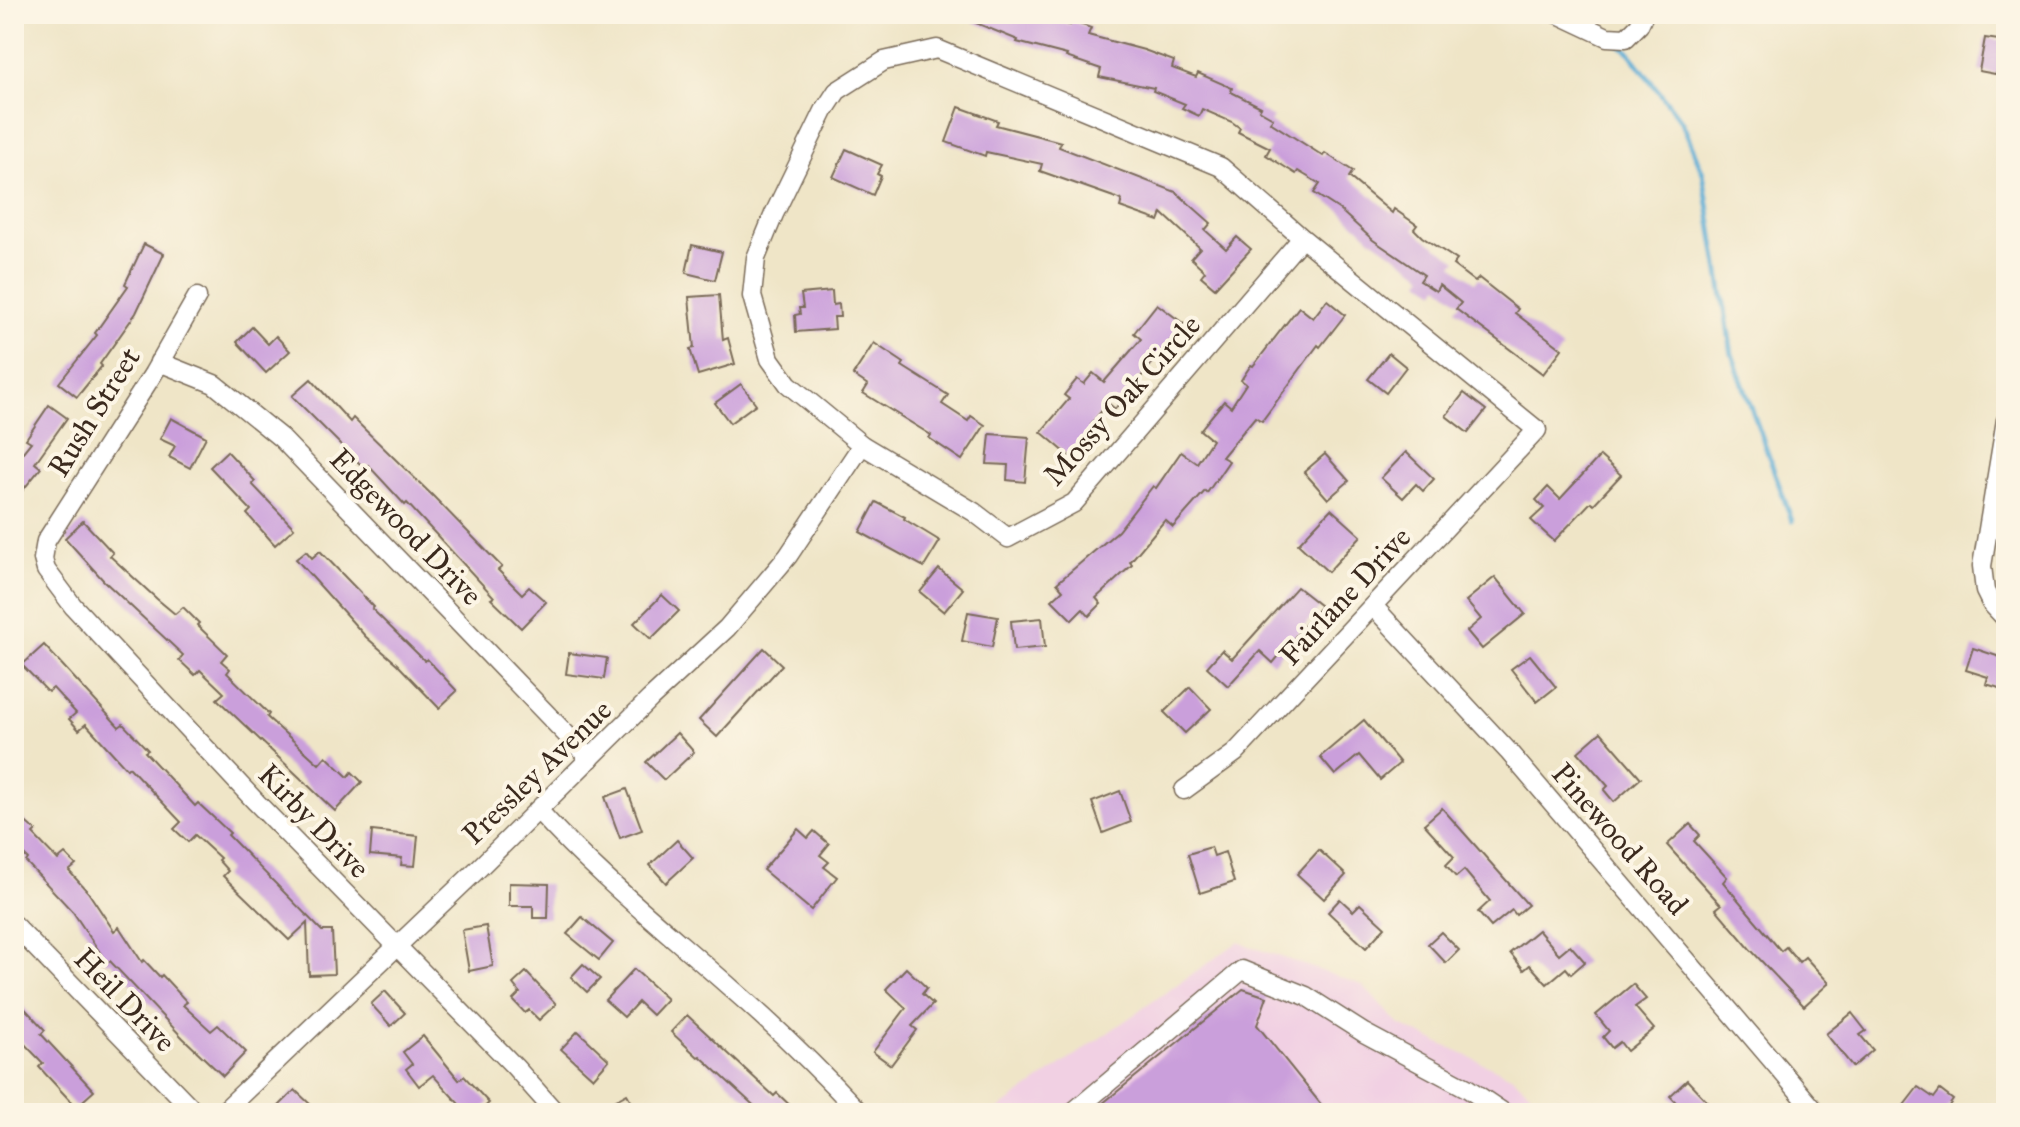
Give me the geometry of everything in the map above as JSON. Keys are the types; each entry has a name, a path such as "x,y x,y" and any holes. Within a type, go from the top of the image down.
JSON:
{"street":[{"path":"1558,14 1607,37 1626,38 1639,25 1644,14"},
{"name":"Mossy Oak Circle","path":"1302,238 1074,503 1008,538 974,512 862,445 788,384 770,359 752,296 756,258 774,214 824,111 837,91 884,61 937,49 1221,167 1302,238 1537,430"},
{"name":"Rush Street","path":"43,559 46,541 197,297"},
{"name":"Edgewood Drive","path":"159,362 214,384 281,438 590,759"},
{"path":"2006,420 1982,566 1985,591 2006,619"},
{"name":"Fairlane Drive","path":"1184,790 1235,753 1537,430"},
{"name":"Pressley Avenue","path":"222,1113 727,628 788,556 862,445"},
{"name":"Kirby Drive","path":"43,559 46,570 73,606 256,802 515,1067 556,1113"},
{"name":"Pinewood Road","path":"1374,607 1508,751 1817,1113"},
{"path":"538,810 653,919 810,1059 860,1113"},
{"name":"Heil Drive","path":"14,925 196,1113"},
{"path":"1072,1113 1242,970 1306,996 1364,1033 1467,1088 1504,1113"}],"shaded area":[{"path":"1238,942 1362,985 1400,1025 1511,1076 1555,1113 993,1113"}],"building":[{"path":"954,14 1028,14 1070,25 1071,21 1091,28 1088,35 1174,61 1172,68 1196,77 1198,73 1232,88 1231,92 1261,107 1259,110 1273,118 1270,122 1353,171 1349,177 1392,213 1394,209 1417,225 1414,229 1422,237 1457,260 1453,265 1475,282 1479,278 1518,309 1515,313 1562,349 1543,374 1456,309 1461,303 1439,285 1436,291 1420,281 1424,275 1373,240 1340,210 1314,193 1320,184 1298,171 1296,174 1266,155 1270,148 1238,132 1240,128 1232,122 1202,109 1199,116 1182,108 1185,104 1153,91 1154,88 1099,77 1101,69 1067,55 1017,42"},
{"path":"1985,38 2006,41 2006,76 1979,71"},
{"path":"959,107 998,121 996,125 1061,142 1059,147 1176,192 1211,223 1205,230 1226,249 1237,237 1251,249 1215,288 1201,276 1205,271 1191,258 1200,248 1162,213 1159,221 1120,207 1122,200 1040,171 1042,164 986,152 985,156 946,142"},
{"path":"846,149 882,165 873,195 833,177"},
{"path":"144,244 164,254 136,313 100,364 102,366 77,397 59,383 97,335 95,333 128,286 125,284"},
{"path":"692,245 722,252 715,280 686,273"},
{"path":"832,291 833,305 839,304 840,317 834,317 835,329 796,332 795,315 800,314 799,308 803,308 801,294"},
{"path":"719,295 723,340 728,338 735,364 698,375 690,349 694,348 689,297"},
{"path":"1327,300 1345,315 1320,347 1318,345 1262,421 1255,417 1222,457 1229,461 1207,493 1205,491 1173,527 1165,520 1130,562 1132,565 1096,598 1101,604 1089,616 1083,609 1072,620 1052,600 1063,590 1057,583 1118,531 1153,486 1156,488 1181,452 1197,463 1212,440 1200,430 1224,401 1231,407 1246,384 1241,380 1251,365 1299,307 1313,318"},
{"path":"1157,304 1184,324 1115,409 1108,403 1091,424 1097,429 1072,458 1041,432 1069,399 1064,395 1077,379 1084,384 1093,373 1104,382 1141,339 1134,333"},
{"path":"252,327 268,344 276,336 290,351 266,373 237,342"},
{"path":"874,343 904,363 902,366 948,395 942,404 968,421 971,416 985,425 962,460 929,438 931,435 863,393 868,385 853,375"},
{"path":"1389,353 1406,367 1386,393 1368,379"},
{"path":"311,379 350,422 353,418 433,496 502,567 498,570 522,594 529,587 546,602 521,628 491,599 494,597 407,503 405,505 368,465 364,468 292,396"},
{"path":"741,384 756,404 730,423 715,403"},
{"path":"1464,393 1486,410 1468,433 1446,416"},
{"path":"49,405 67,418 35,463 41,468 14,501 14,463 31,442 26,439"},
{"path":"171,418 206,437 190,468 169,457 175,446 160,439"},
{"path":"990,434 1029,437 1025,482 1007,480 1008,465 987,464"},
{"path":"227,451 255,481 252,484 294,528 275,545 247,514 251,510 210,467"},
{"path":"1406,452 1434,479 1423,491 1416,484 1403,498 1381,478"},
{"path":"1325,454 1349,481 1328,499 1304,472"},
{"path":"1600,456 1621,475 1554,541 1531,520 1544,508 1536,500 1548,487 1560,499"},
{"path":"876,502 940,541 924,567 860,532"},
{"path":"1331,509 1361,536 1328,572 1298,544"},
{"path":"83,521 113,553 110,556 157,599 175,614 183,607 199,623 197,625 227,654 221,661 230,669 227,673 269,714 267,717 319,764 326,756 348,777 352,772 362,782 335,811 217,699 224,693 200,670 195,675 179,660 183,655 104,581 65,538"},
{"path":"306,551 312,558 320,551 374,607 372,609 457,691 439,708 366,637 296,559"},
{"path":"939,569 963,589 944,612 920,592"},
{"path":"1495,577 1525,614 1482,649 1467,631 1481,619 1466,601"},
{"path":"1297,587 1321,606 1273,663 1260,651 1228,686 1207,667 1222,650 1232,659"},
{"path":"662,595 679,611 651,639 634,623"},
{"path":"968,612 998,617 992,647 962,641"},
{"path":"1042,618 1045,647 1014,650 1011,621"},
{"path":"44,645 119,727 123,724 148,750 145,752 195,806 198,803 230,833 228,835 322,931 332,931 334,974 309,975 307,923 289,940 223,876 228,871 218,860 220,858 195,835 188,842 174,829 181,822 129,767 127,769 86,724 79,730 69,719 76,713 53,688 48,692 22,665"},
{"path":"764,648 782,665 717,737 699,720"},
{"path":"1973,648 2006,659 2006,690 1986,684 1988,677 1966,670"},
{"path":"569,653 607,658 604,679 566,674"},
{"path":"1530,655 1556,687 1537,702 1511,669"},
{"path":"1190,687 1211,709 1185,733 1164,712"},
{"path":"1364,720 1400,763 1380,780 1359,755 1335,775 1320,757"},
{"path":"1601,732 1641,778 1614,802 1604,790 1608,786 1578,752"},
{"path":"677,733 694,752 664,780 646,762"},
{"path":"627,789 642,830 620,838 605,797"},
{"path":"1120,791 1131,822 1103,833 1092,802"},
{"path":"1442,808 1528,905 1516,915 1512,910 1491,927 1478,912 1490,901 1464,870 1456,877 1446,865 1454,857 1424,824"},
{"path":"14,812 36,831 33,834 58,860 65,854 76,865 69,871 88,892 114,931 119,927 142,962 144,960 160,977 162,975 187,1002 183,1005 211,1031 218,1025 246,1052 223,1076 110,961 107,963 73,912 26,862 28,859 14,846"},
{"path":"1690,824 1700,835 1694,841 1727,877 1723,882 1781,951 1786,947 1799,962 1805,957 1829,983 1804,1006 1750,949 1716,909 1721,905 1667,845"},
{"path":"798,829 808,838 814,831 829,844 820,855 829,862 824,867 837,877 811,910 763,870"},
{"path":"372,831 418,836 415,866 401,865 402,858 370,855"},
{"path":"677,840 693,858 666,883 650,865"},
{"path":"1211,847 1214,856 1225,852 1234,882 1200,893 1188,854"},
{"path":"1319,850 1346,875 1324,899 1297,874"},
{"path":"509,883 549,884 548,918 533,918 533,906 509,906"},
{"path":"1340,899 1353,911 1360,904 1385,927 1366,948 1328,912"},
{"path":"582,917 613,943 599,960 567,934"},
{"path":"486,926 493,966 469,971 462,930"},
{"path":"1538,930 1559,954 1570,945 1585,962 1571,974 1566,968 1547,984 1530,965 1524,970 1510,953"},
{"path":"1441,932 1459,950 1446,963 1428,944"},
{"path":"583,964 600,979 587,992 571,977"},
{"path":"906,968 927,988 922,994 933,1004 912,1026 917,1030 891,1065 873,1052 906,1008 886,989"},
{"path":"634,969 667,999 652,1015 638,1002 624,1017 605,1000"},
{"path":"526,972 556,1004 539,1020 529,1010 525,1013 513,1000 520,993 513,984"},
{"path":"1633,984 1646,999 1635,1007 1654,1029 1627,1051 1620,1042 1612,1048 1603,1037 1609,1031 1596,1015"},
{"path":"1243,989 1267,997 1257,1025 1328,1113 1091,1113"},
{"path":"385,991 405,1013 391,1026 371,1004"},
{"path":"14,997 45,1030 41,1034 94,1091 76,1107 39,1067 43,1063 14,1033"},
{"path":"1852,1013 1866,1031 1860,1035 1873,1050 1853,1067 1826,1034"},
{"path":"687,1015 774,1096 777,1093 798,1113 762,1113 698,1057 671,1032"},
{"path":"578,1031 609,1060 593,1078 561,1049"},
{"path":"423,1036 459,1080 464,1076 489,1103 478,1113 467,1113 433,1075 419,1086 406,1069 412,1064 403,1052"},
{"path":"1687,1080 1718,1113 1686,1113 1670,1096"},
{"path":"1918,1087 1934,1098 1940,1090 1953,1100 1944,1113 1898,1113"},
{"path":"295,1090 311,1105 303,1113 272,1113"},
{"path":"627,1094 638,1113 615,1113 609,1104"}],"waterway":[{"path":"1617,43 1628,51 1682,122 1703,173 1732,354 1792,521"}]}
